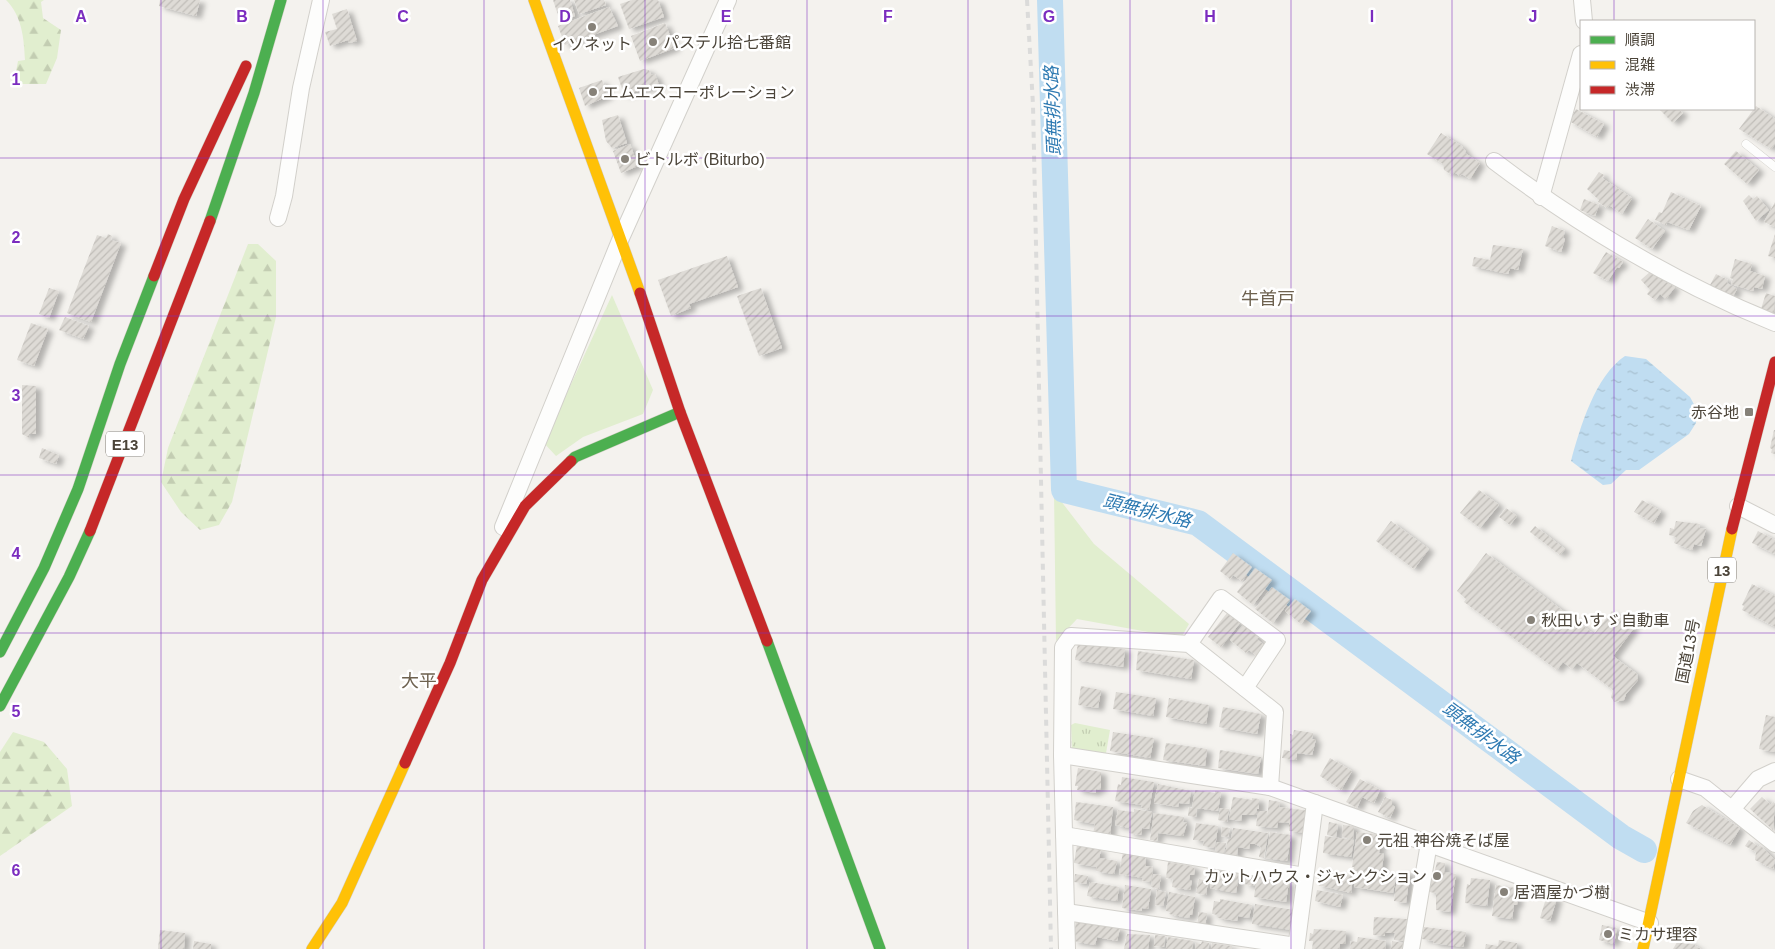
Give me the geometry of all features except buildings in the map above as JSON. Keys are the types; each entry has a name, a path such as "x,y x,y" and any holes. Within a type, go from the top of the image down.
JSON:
{"main road":[{"name":"E13","path":"0,706 69,577 103,501 216,205 254,93 281,0"},
{"path":"534,0 621,238 680,412 766,637 880,949"},
{"name":"E13","path":"0,652 44,568 78,489 120,364 184,199 238,87 249,58"},
{"name":"国道13号","path":"1643,949 1650,923 1716,597 1775,362"},
{"path":"312,949 342,903 450,663 482,580 525,506 575,457 680,412"}],"street":[{"path":"278,218 284,196 301,88 321,0"},
{"path":"482,580 621,238 728,0"},
{"path":"1582,0 1584,20"},
{"path":"1541,197 1580,58"},
{"path":"1494,161 1541,197 1638,255 1722,302 1775,323"},
{"path":"1738,506 1775,525"},
{"path":"1189,644 1221,598 1277,640 1245,688"},
{"path":"1067,949 1062,754 1063,647 1071,636 1189,644 1275,712 1270,787"},
{"path":"1062,754 1270,787 1650,923"},
{"path":"1733,808 1758,779 1775,772"},
{"path":"1679,779 1705,788 1733,808 1775,844"},
{"path":"1066,912 1296,948 1315,802"},
{"path":"1064,834 1305,876"},
{"path":"1411,949 1429,843"}],"lane":[{"path":"1746,144 1775,167"}],"green space":[{"path":"6,0 44,0 41,2 43,18 61,30 57,58 46,84 22,84 15,77 18,61 25,60 24,44 19,20"},
{"path":"248,244 258,244 276,261 276,317 232,502 219,525 200,530 181,512 161,482 168,448"},
{"path":"612,295 653,390 643,414 583,437 556,456 544,443"},
{"path":"1054,492 1094,544 1189,624 1181,638 1077,619 1056,641"},
{"path":"1075,723 1110,730 1105,759 1072,749 1071,725"},
{"path":"13,732 44,742 67,769 72,806 0,856 0,752"}],"water":[{"path":"1625,356 1646,359 1690,397 1696,408 1696,423 1689,434 1639,470 1626,470 1611,484 1603,485 1571,461 1584,419 1597,389 1614,365"}],"waterway":[{"name":"頭無排水路","path":"1050,0 1064,490 1198,523 1621,837 1644,850"}],"railway":[{"path":"1027,0 1033,105 1051,949"}],"traffic: fast":[{"path":"210,221 254,93 281,0"},
{"path":"0,652 44,568 78,489 120,364 154,276"},
{"path":"571,461 575,457 680,412"},
{"path":"0,706 69,577 90,531"},
{"path":"767,641 880,949"}],"traffic: slow":[{"path":"534,0 640,293"},
{"path":"1643,949 1732,529"},
{"path":"312,949 342,903 405,763"}],"traffic: jam":[{"path":"154,276 184,199 246,66"},
{"path":"90,531 210,221"},
{"path":"640,293 680,412 767,641"},
{"path":"1732,529 1775,362"},
{"path":"405,763 450,663 482,580 525,506 571,461"}],"place":[{"name":"イソネット","path":"592,27"},
{"name":"パステル拾七番館","path":"653,42"},
{"name":"エムエスコーポレーション","path":"593,92"},
{"name":"ビトルボ (Biturbo)","path":"625,159"},
{"name":"赤谷地","path":"1749,412"},
{"name":"秋田いすゞ自動車","path":"1531,620"},
{"name":"元祖 神谷焼そば屋","path":"1367,840"},
{"name":"カットハウス・ジャンクション","path":"1437,876"},
{"name":"居酒屋かづ樹","path":"1504,892"},
{"name":"ミカサ理容","path":"1608,934"}],"district":[{"name":"牛首戸","path":"1268,299"},
{"name":"大平","path":"419,681"}]}
